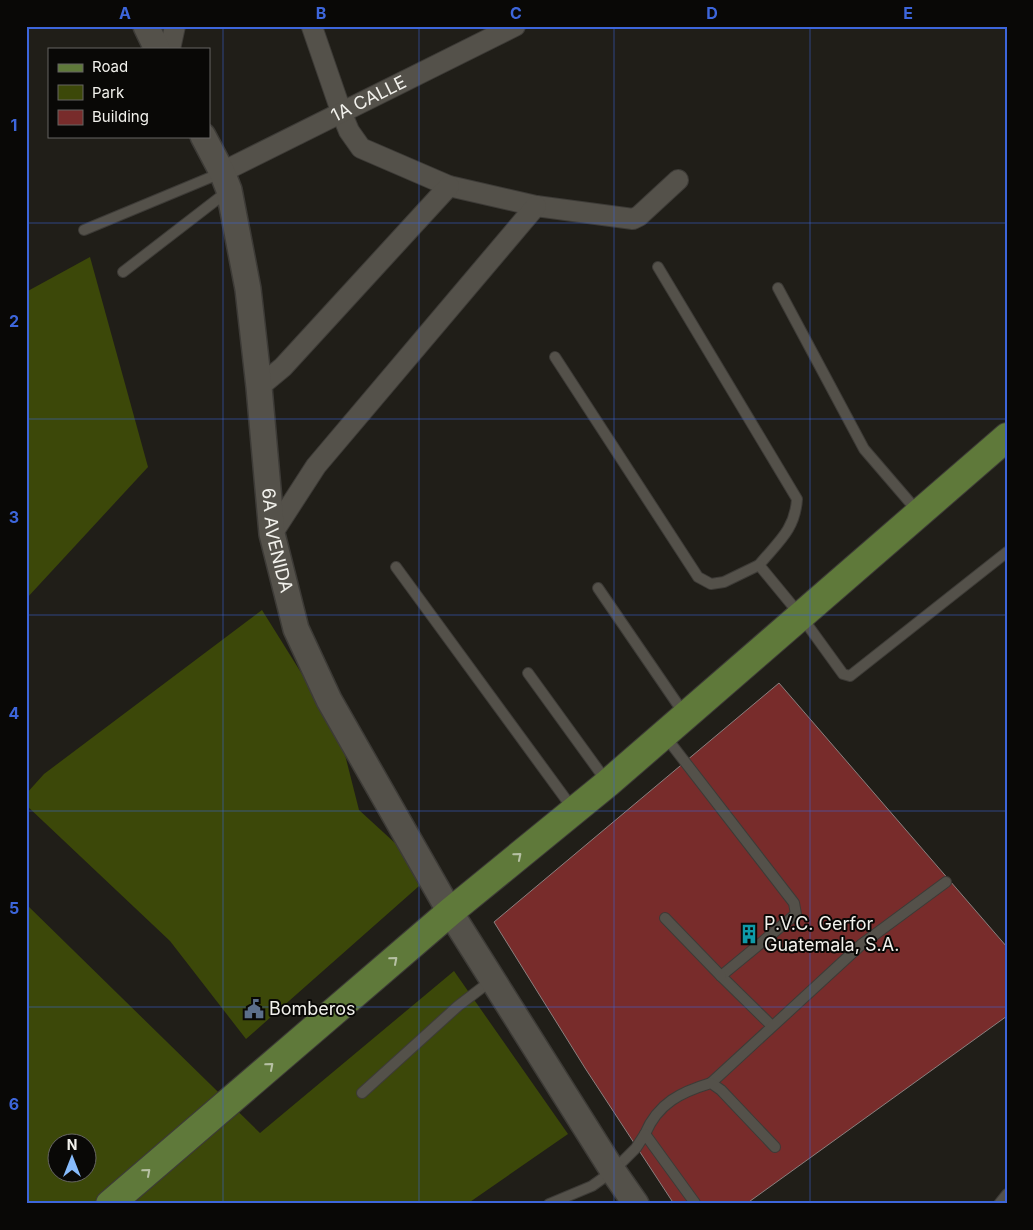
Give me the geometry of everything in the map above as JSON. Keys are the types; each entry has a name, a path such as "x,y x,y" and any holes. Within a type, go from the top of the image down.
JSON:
{"main road":[{"path":"110,1204 450,912 608,783 1006,438"}],"street":[{"path":"146,26 156,48"},
{"path":"170,48 175,26"},
{"name":"1A CALLE","path":"226,181 342,114 515,26"},
{"path":"312,27 342,114 349,131 361,148 448,186 536,206 633,219 678,180"},
{"name":"6A AVENIDA","path":"204,138 226,181 248,289 272,534 296,629 329,700 450,912 613,1171 636,1204"},
{"path":"259,387 283,367 448,186"},
{"path":"272,534 316,466 536,206"}],"lane":[{"path":"84,230 226,181"},
{"path":"123,272 226,181"},
{"path":"555,357 698,577 711,584 724,582 759,565 790,528 796,512 797,499 658,267"},
{"path":"778,288 864,448 919,513"},
{"path":"759,565 801,616 843,674 850,676 1007,552"},
{"path":"396,567 573,810"},
{"path":"598,588 685,716"},
{"path":"528,673 608,783"},
{"path":"664,734 794,903 796,914 721,976"},
{"path":"550,1203 592,1186 613,1171 636,1148 651,1121 674,1097 711,1083 862,944 946,882"},
{"path":"665,918 772,1026"},
{"path":"362,1094 458,1006 492,980"},
{"path":"711,1083 775,1147"},
{"path":"645,1134 695,1202"},
{"path":"1000,1204 1007,1194"}],"green space":[{"path":"90,257 148,467 26,599 26,292"},
{"path":"262,610 340,735 359,810 419,865 427,879 246,1039 170,941 26,805 26,794 44,774"},
{"path":"26,904 260,1133 454,971 568,1134 467,1204 26,1204"}],"building":[{"name":"P.V.C. Gerfor Guatemala, S.A.","path":"779,683 1007,947 1007,1016 746,1204 674,1204 585,1068 494,922"}],"place":[{"name":"P.V.C. Gerfor Guatemala, S.A.","path":"749,934"},
{"name":"Bomberos","path":"254,1009"}]}
